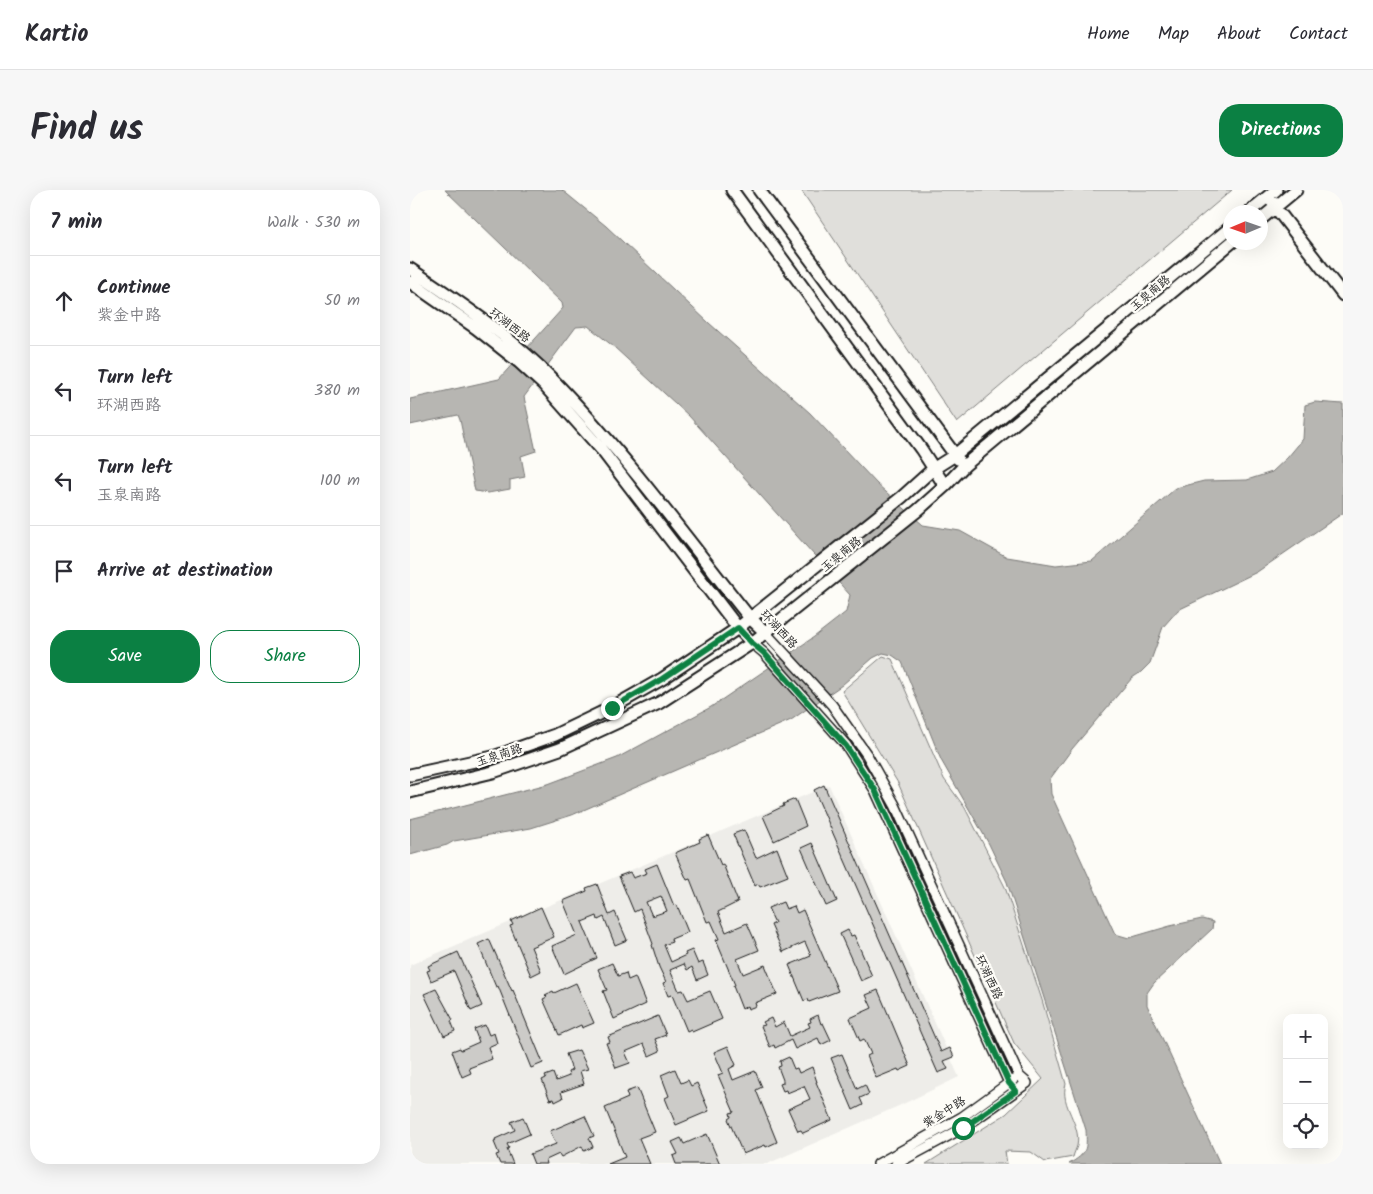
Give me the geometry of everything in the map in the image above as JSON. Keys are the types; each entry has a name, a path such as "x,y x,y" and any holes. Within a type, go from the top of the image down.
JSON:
{"street":[{"path":"732,190 921,449 945,486"},
{"path":"759,190 965,466"},
{"path":"1268,213 1296,190"},
{"path":"1257,205 1272,193 1275,207 1343,294"},
{"name":"玉泉南路","path":"410,775 493,757 554,735 612,708 662,679 738,628 902,497 933,469 955,455 1223,233"},
{"name":"玉泉南路","path":"410,792 493,772 560,749 659,703 752,643 916,511 965,466 1223,250"},
{"name":"环湖西路","path":"410,269 480,319 592,422 750,618 832,705 867,755 896,805 1019,1076 1027,1083"},
{"name":"环湖西路","path":"410,282 522,358"},
{"name":"环湖西路","path":"547,381 738,628 764,653 846,746 875,790 1009,1083 1016,1091"},
{"name":"紫金中路","path":"878,1164 962,1117 1019,1076"},
{"name":"紫金中路","path":"896,1164 963,1128 1027,1083"}],"shaded area":[{"path":"445,190 562,190 606,226 709,323 810,413 877,484 923,525 960,531 1007,557 1056,565 1092,561 1176,488 1204,481 1247,480 1272,472 1303,439 1305,405 1315,402 1343,404 1343,513 1257,572 1178,610 1163,627 1150,663 1132,678 1072,749 1050,779 1051,794 1115,934 1129,938 1202,919 1213,922 1212,929 1154,983 1147,993 1147,1005 1220,1164 1069,1164 1083,1154 1085,1150 1086,1130 1007,882 989,844 941,760 902,662 892,655 883,653 873,658 842,685 791,720 572,815 531,828 454,841 447,845 410,855 410,819 548,784 617,758 711,707 814,637 846,612 850,595 689,416 614,347 588,326 576,327 524,397 536,451 521,456 525,477 510,480 510,489 488,493 475,491 458,415 410,425 410,399 499,379 563,308 562,303"},
{"path":"801,190 1232,190 957,423"},
{"path":"883,656 892,659 944,779 965,808 1005,887 1042,1000 1066,1084 1065,1099 1078,1138 1073,1157 1045,1162 1031,1152 1005,1151 1007,1164 926,1164 1006,1114 1043,1079 1014,1043 898,783 842,691"},
{"path":"829,785 959,1077 767,1164 410,1164 410,965"}],"building":[{"path":"824,785 941,1052 950,1048 954,1057 944,1061 948,1069 938,1073 814,790"},
{"path":"795,799 806,826 774,841 763,816"},
{"path":"744,830 756,858 777,848 788,876 760,887 758,884 755,886 733,834"},
{"path":"708,835 721,865 723,864 738,902 718,912 726,932 747,923 759,950 737,959 743,974 765,965 777,994 755,1003 756,1006 748,1009 747,1006 742,1009 733,986 735,985 716,940 719,939 711,921 707,922 690,879 687,880 675,853 700,842 699,839"},
{"path":"812,843 837,901 826,906 801,848"},
{"path":"657,864 674,906 677,905 688,932 671,939 672,942 664,945 671,962 692,950 698,964 703,962 708,975 697,980 692,967 687,970 684,964 670,970 679,991 683,990 688,1000 710,991 722,1019 692,1032 691,1029 687,1031 672,995 668,996 663,983 666,982 659,967 640,909 634,912 619,876 630,872 633,878 647,873 645,869","holes":["661,896 667,911 652,916 646,902"]},
{"path":"597,884 609,915 615,912 627,940 615,945 604,917 598,920 597,916 582,922 597,958 564,974 552,946 577,935 563,901 587,891 586,888"},
{"path":"783,902 786,909 794,906 797,913 803,910 838,991 809,1002 808,999 804,1001 789,965 811,956 805,942 783,952 771,925 775,923 768,908"},
{"path":"541,907 554,937 531,947 541,971 531,976 510,926 513,925 511,921"},
{"path":"848,930 851,936 854,935 872,976 861,981 840,934"},
{"path":"489,939 513,990 543,1063 531,1068 498,986 496,987 478,944"},
{"path":"458,952 482,1006 471,1011 454,971 431,981 427,971 430,970 428,966"},
{"path":"612,963 618,976 626,973 628,980 635,977 646,1004 614,1019 603,991 607,990 598,969"},
{"path":"576,983 594,1023 582,1028 581,1025 559,1035 543,999 547,997 545,995 553,991 554,993"},
{"path":"436,989 453,1020 451,1021 455,1031 444,1036 424,994"},
{"path":"878,990 910,1066 876,1078 867,1056 871,1054 864,1039 860,1041 850,1018 872,1008 866,995"},
{"path":"818,1015 831,1040 821,1045 818,1038 795,1049 791,1040 775,1048 774,1045 770,1047 761,1026 765,1025 763,1022 771,1018 775,1027 784,1022 790,1036 810,1027 808,1023 811,1022 810,1019"},
{"path":"658,1016 666,1035 655,1039 660,1051 649,1056 644,1044 625,1052 630,1063 616,1068 606,1043 610,1042 608,1037"},
{"path":"485,1025 489,1035 494,1033 497,1043 488,1047 492,1059 469,1068 471,1073 462,1077 452,1051 460,1048 461,1050 479,1042 474,1029"},
{"path":"728,1046 736,1065 729,1069 733,1080 755,1071 762,1087 756,1090 777,1142 743,1154 728,1119 731,1117 730,1113 734,1112 718,1075 723,1073 714,1052"},
{"path":"579,1050 588,1069 580,1071 584,1084 561,1092 563,1098 555,1102 554,1099 550,1100 542,1080 546,1078 545,1076 553,1073 556,1081 569,1076 568,1072 572,1070 566,1054"},
{"path":"842,1054 857,1089 865,1085 869,1094 860,1098 863,1105 853,1110 831,1058"},
{"path":"789,1057 794,1069 797,1068 799,1073 812,1067 816,1082 832,1120 803,1133 801,1130 798,1131 788,1109 810,1099 804,1086 787,1093 786,1090 783,1091 780,1084 783,1083 783,1080 778,1067 781,1066 780,1061"},
{"path":"675,1069 681,1083 688,1080 691,1086 697,1083 709,1111 676,1125 665,1098 669,1096 661,1075"},
{"path":"637,1088 655,1132 639,1138 650,1164 608,1164 625,1157 605,1108 628,1098 626,1092"},
{"path":"585,1116 594,1136 589,1138 593,1147 584,1151 582,1146 561,1157 559,1154 546,1160 547,1164 534,1164 530,1154 556,1144 550,1131"},
{"path":"523,1117 530,1134 507,1144 513,1164 500,1164 496,1155 499,1154 494,1142 496,1141 495,1139 515,1130 511,1122"},
{"path":"707,1134 720,1164 676,1164 673,1156 678,1154 672,1142 681,1138 684,1144"}],"route":[{"path":"612,708 662,679 738,628 764,653 818,712 846,746 875,790 1009,1083 1016,1091 963,1128"}]}
